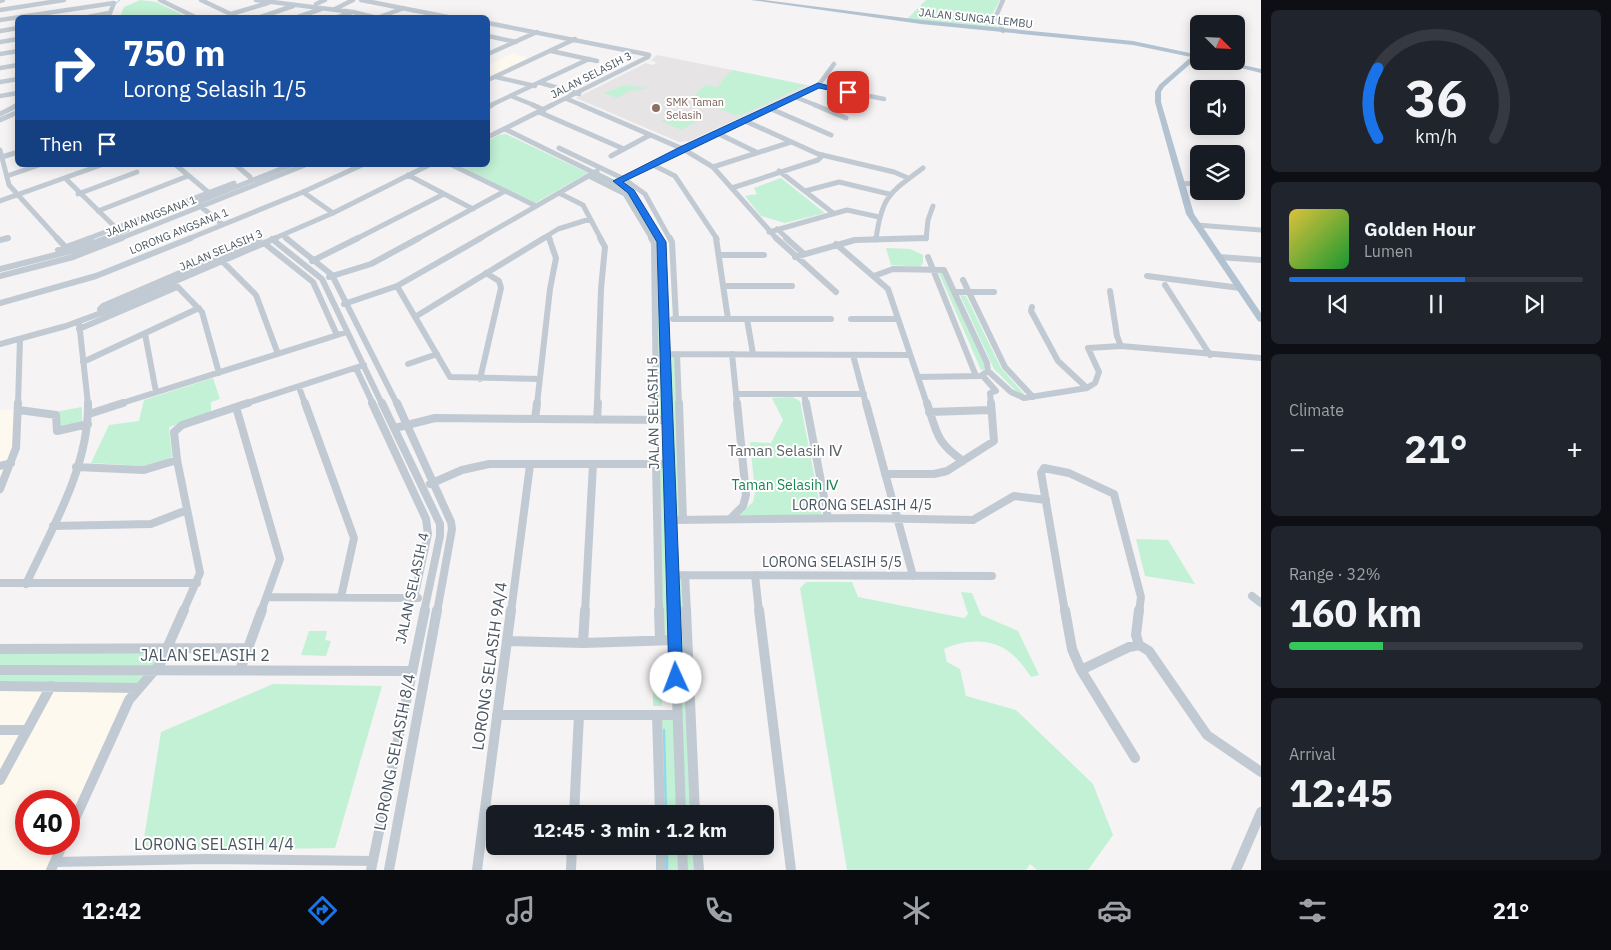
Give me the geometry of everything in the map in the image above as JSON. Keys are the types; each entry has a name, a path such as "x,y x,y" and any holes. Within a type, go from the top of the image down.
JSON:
{"main road":[{"name":"JALAN SUNGAI LEMBU","path":"754,0 1003,31 1152,46 1190,54"},
{"path":"1190,62 1161,86 1158,95 1187,206 1197,225 1261,318"},
{"path":"1245,67 1261,71"}],"street":[{"path":"3,0 8,8"},
{"path":"0,10 38,2 64,0"},
{"path":"160,0 192,15"},
{"path":"201,0 231,14 269,1"},
{"path":"256,0 296,2 365,15"},
{"path":"316,4 325,0"},
{"path":"335,10 353,0"},
{"path":"361,0 441,15"},
{"path":"370,0 441,15"},
{"path":"1003,0 995,14 1003,31"},
{"path":"108,15 115,1"},
{"path":"30,15 115,1"},
{"path":"265,15 296,2"},
{"path":"303,15 323,8"},
{"path":"386,15 406,8"},
{"path":"344,15 353,12"},
{"path":"420,15 426,12"},
{"path":"0,20 15,18"},
{"path":"490,23 560,38 562,41 490,74"},
{"path":"0,31 15,28"},
{"path":"490,53 536,33 645,54"},
{"path":"490,36 516,42"},
{"path":"0,42 15,40"},
{"path":"490,79 575,40"},
{"path":"551,51 598,60"},
{"path":"0,54 15,52"},
{"path":"490,84 558,53"},
{"name":"JALAN SELASIH 3","path":"490,131 541,110 579,94 649,55 645,54 573,91 541,110 490,136"},
{"path":"490,106 588,59"},
{"path":"617,181 818,86 834,64"},
{"path":"0,68 15,66"},
{"path":"490,76 573,91 579,94"},
{"path":"0,82 15,80"},
{"path":"818,86 884,98"},
{"path":"0,96 15,94"},
{"path":"829,111 863,94"},
{"path":"511,96 624,149"},
{"path":"795,96 846,118"},
{"path":"567,99 683,149 712,166 769,232 836,292"},
{"path":"0,114 15,106"},
{"path":"769,108 831,135"},
{"path":"0,120 15,113"},
{"path":"0,125 15,118"},
{"path":"744,120 823,155 894,172 908,178"},
{"path":"508,127 624,179 645,194 672,242 676,319"},
{"name":"JALAN SELASIH 5","path":"508,127 617,181 631,191 662,242 681,805"},
{"path":"717,133 756,152"},
{"path":"611,156 650,135"},
{"path":"712,166 791,142"},
{"path":"0,150 10,185 68,250"},
{"path":"2,157 15,153"},
{"path":"732,188 818,160 823,155"},
{"path":"653,165 675,176 715,234 719,244 728,318"},
{"path":"7,176 33,167"},
{"path":"0,201 19,196 95,167"},
{"path":"178,167 208,192"},
{"path":"238,167 250,177"},
{"path":"0,264 68,250 116,228 273,167"},
{"path":"0,269 68,250 199,205 286,167"},
{"name":"JALAN ANGSANA 1","path":"0,276 72,257 199,205 300,167"},
{"name":"LORONG ANGSANA 1","path":"0,303 96,276 303,192 358,167"},
{"name":"JALAN SELASIH 3","path":"0,344 79,325 101,313 175,284 282,234 306,227 330,211 416,167"},
{"name":"JALAN SELASIH 3","path":"101,313 100,309 103,306 410,177 426,167"},
{"path":"456,167 536,206"},
{"path":"876,240 879,217 889,194 923,168"},
{"path":"335,307 397,286 596,171"},
{"path":"780,171 833,213"},
{"path":"78,194 137,172"},
{"path":"98,211 188,176"},
{"path":"589,176 625,194 654,243 656,420"},
{"path":"306,227 410,177 473,209"},
{"path":"65,178 78,194 116,228"},
{"path":"805,191 839,182 889,194"},
{"path":"1181,184 1190,184"},
{"path":"322,279 371,264 505,191"},
{"path":"303,192 330,211"},
{"path":"559,193 582,205 605,247 601,289 597,420"},
{"path":"306,264 444,194"},
{"path":"199,205 222,224"},
{"path":"795,257 855,240 926,239 928,220 933,206"},
{"path":"769,232 833,213 855,210 879,217"},
{"path":"415,317 569,224 590,219"},
{"path":"1197,225 1261,230"},
{"path":"777,229 804,254"},
{"path":"282,234 332,275 434,482"},
{"path":"535,418 550,289 556,258 554,247 548,236"},
{"path":"0,240 8,238"},
{"name":"JALAN SELASIH 4","path":"272,239 306,264 322,279 361,365 424,487 437,516 440,529 372,865"},
{"path":"264,243 310,279 337,335"},
{"path":"836,244 888,289 939,440 946,449 963,461"},
{"path":"720,255 764,254"},
{"path":"1219,257 1261,260"},
{"path":"885,474 934,474 947,472 994,440 990,393 996,391 982,374 928,258"},
{"path":"222,261 256,295 278,354"},
{"path":"874,276 893,269 944,270 987,363 982,374"},
{"path":"480,379 501,288 499,281 486,273"},
{"path":"1147,276 1240,288"},
{"path":"963,280 1005,367 1033,397"},
{"path":"26,584 53,526 76,468 88,424 89,414 79,325 175,284 199,308 219,373"},
{"path":"1165,285 1210,355"},
{"path":"397,286 450,377 540,379"},
{"path":"725,286 792,286"},
{"path":"1110,291 1117,336 1121,346"},
{"path":"955,292 994,292"},
{"path":"1032,307 1030,311 1058,362 1087,388"},
{"path":"83,362 199,308"},
{"path":"666,319 831,319"},
{"path":"747,319 753,354"},
{"path":"851,319 898,319"},
{"path":"89,414 347,332"},
{"path":"145,334 156,392"},
{"path":"0,489 16,448 19,410 20,339"},
{"path":"918,377 982,374 1004,383 1016,397 1033,397 1087,388 1095,383 1099,372 1088,348 1121,346 1261,358"},
{"path":"408,364 437,354"},
{"path":"666,354 910,355"},
{"name":"JALAN SELASIH 5","path":"676,354 683,520"},
{"path":"730,519 743,506 746,495 732,354"},
{"path":"853,355 912,576"},
{"path":"80,808 129,700 157,669 167,650 200,573 200,564 177,460 174,432 182,425 361,365 373,357"},
{"path":"361,365 426,519 428,534 414,598"},
{"path":"299,386 354,538 341,597"},
{"path":"737,394 864,394"},
{"path":"804,394 828,518"},
{"path":"236,407 280,552 278,568 240,670"},
{"path":"19,410 56,415 57,431 88,424"},
{"path":"930,412 991,410"},
{"path":"395,428 435,418 535,418 656,420 678,428"},
{"path":"76,468 144,470 177,460"},
{"path":"0,466 11,463"},
{"path":"584,643 592,464"},
{"path":"656,464 660,640"},
{"path":"424,487 479,466 669,464"},
{"name":"LORONG SELASIH 9A/4","path":"477,870 530,465"},
{"path":"1135,758 1081,670 1072,649 1041,473 1044,468 1049,468 1106,488 1114,494 1141,597 1136,635 1139,645"},
{"name":"LORONG SELASIH 8/4","path":"389,870 452,529 451,522 434,482"},
{"name":"LORONG SELASIH 4/5","path":"671,520 828,518 973,520 983,516 1014,496 1046,500"},
{"path":"53,526 151,524 187,510"},
{"name":"LORONG SELASIH 5/5","path":"672,575 992,576"},
{"path":"685,575 695,805"},
{"path":"755,575 790,870"},
{"path":"0,583 197,583"},
{"path":"1252,596 1261,603"},
{"path":"267,597 426,598"},
{"path":"508,641 584,643 675,640"},
{"path":"1081,670 1128,647 1139,645 1149,651 1207,735 1261,772"},
{"path":"0,650 248,648"},
{"name":"JALAN SELASIH 2","path":"0,670 410,671"},
{"path":"0,686 138,688"},
{"path":"0,780 51,686"},
{"path":"497,715 678,715"},
{"path":"574,805 579,715"},
{"path":"657,715 660,805"},
{"path":"0,730 27,730"},
{"path":"396,748 412,748"},
{"path":"1236,870 1261,812"},
{"path":"571,870 572,855"},
{"path":"660,855 661,870"},
{"path":"682,855 683,870"},
{"path":"698,855 699,870"},
{"name":"LORONG SELASIH 4/4","path":"53,866 206,859 372,865"}],"shaded area":[{"path":"514,53 528,58 492,75 490,74 490,64"},
{"path":"657,55 811,86 689,141 679,142 576,98 646,63 652,65 657,63 651,60"},
{"path":"0,409 19,410 18,430 0,489"},
{"path":"0,686 138,688 80,809 80,790 15,790 15,855 58,855 51,870 0,870"}],"green space":[{"path":"140,0 156,2 183,15 121,15 124,7"},
{"path":"926,0 1000,0 991,17 999,29 907,19"},
{"path":"732,70 806,85 742,115 735,115 692,98 705,85 717,87"},
{"path":"625,85 647,88 632,90 617,98 604,93"},
{"path":"678,112 698,121 681,130 661,121"},
{"path":"506,134 588,173 535,203 462,167 490,167 490,140"},
{"path":"597,171 617,181 631,191 662,241 666,353 677,354 683,520 671,520 672,574 685,575 695,805 660,805 657,715 677,715 675,641 660,640 656,464 669,464 668,420 656,420 654,243 625,194 589,176"},
{"path":"781,178 825,213 785,223 761,216 745,196 757,194 754,188"},
{"path":"886,248 910,249 923,255 923,263 920,267 891,265"},
{"path":"938,271 945,274 986,366 984,370 981,370"},
{"path":"960,295 966,296 1001,368 1025,395 1021,396 994,369"},
{"path":"213,378 220,399 211,402 211,413 169,427 172,457 146,466 91,463 109,425 139,421 144,400"},
{"name":"Taman Selasih Ⅳ","path":"792,397 800,401 822,516 739,515 753,502 755,492 750,442 771,443 783,420 772,398"},
{"path":"82,407 82,424 57,429 55,412"},
{"path":"1136,539 1168,540 1195,584 1145,576"},
{"path":"806,582 852,582 858,597 964,618 968,614 961,592 972,593 981,615 1018,631 1039,675 1031,677 1014,656 998,645 989,643 961,643 944,649 947,662 960,669 966,696 1016,710 1093,784 1113,835 1088,870 1037,870 1030,864 1026,870 847,870 800,588"},
{"path":"309,631 327,631 325,640 331,641 326,656 301,655"},
{"path":"0,649 167,650 138,688 0,686"},
{"path":"653,680 662,680 662,706 653,706"},
{"path":"273,684 382,686 335,848 142,851 161,732"},
{"path":"661,855 698,855 699,870 661,870"}],"waterway":[{"path":"115,4 120,0"},
{"path":"664,730 666,805"},
{"path":"667,855 667,870"}],"place":[{"name":"SMK Taman Selasih","path":"656,108"}],"district":[{"name":"Taman Selasih Ⅳ","path":"785,450"}],"route":[{"path":"676,678 671,560 666,319 662,242 631,191 617,181 644,170 683,149 818,86 848,92"}]}
